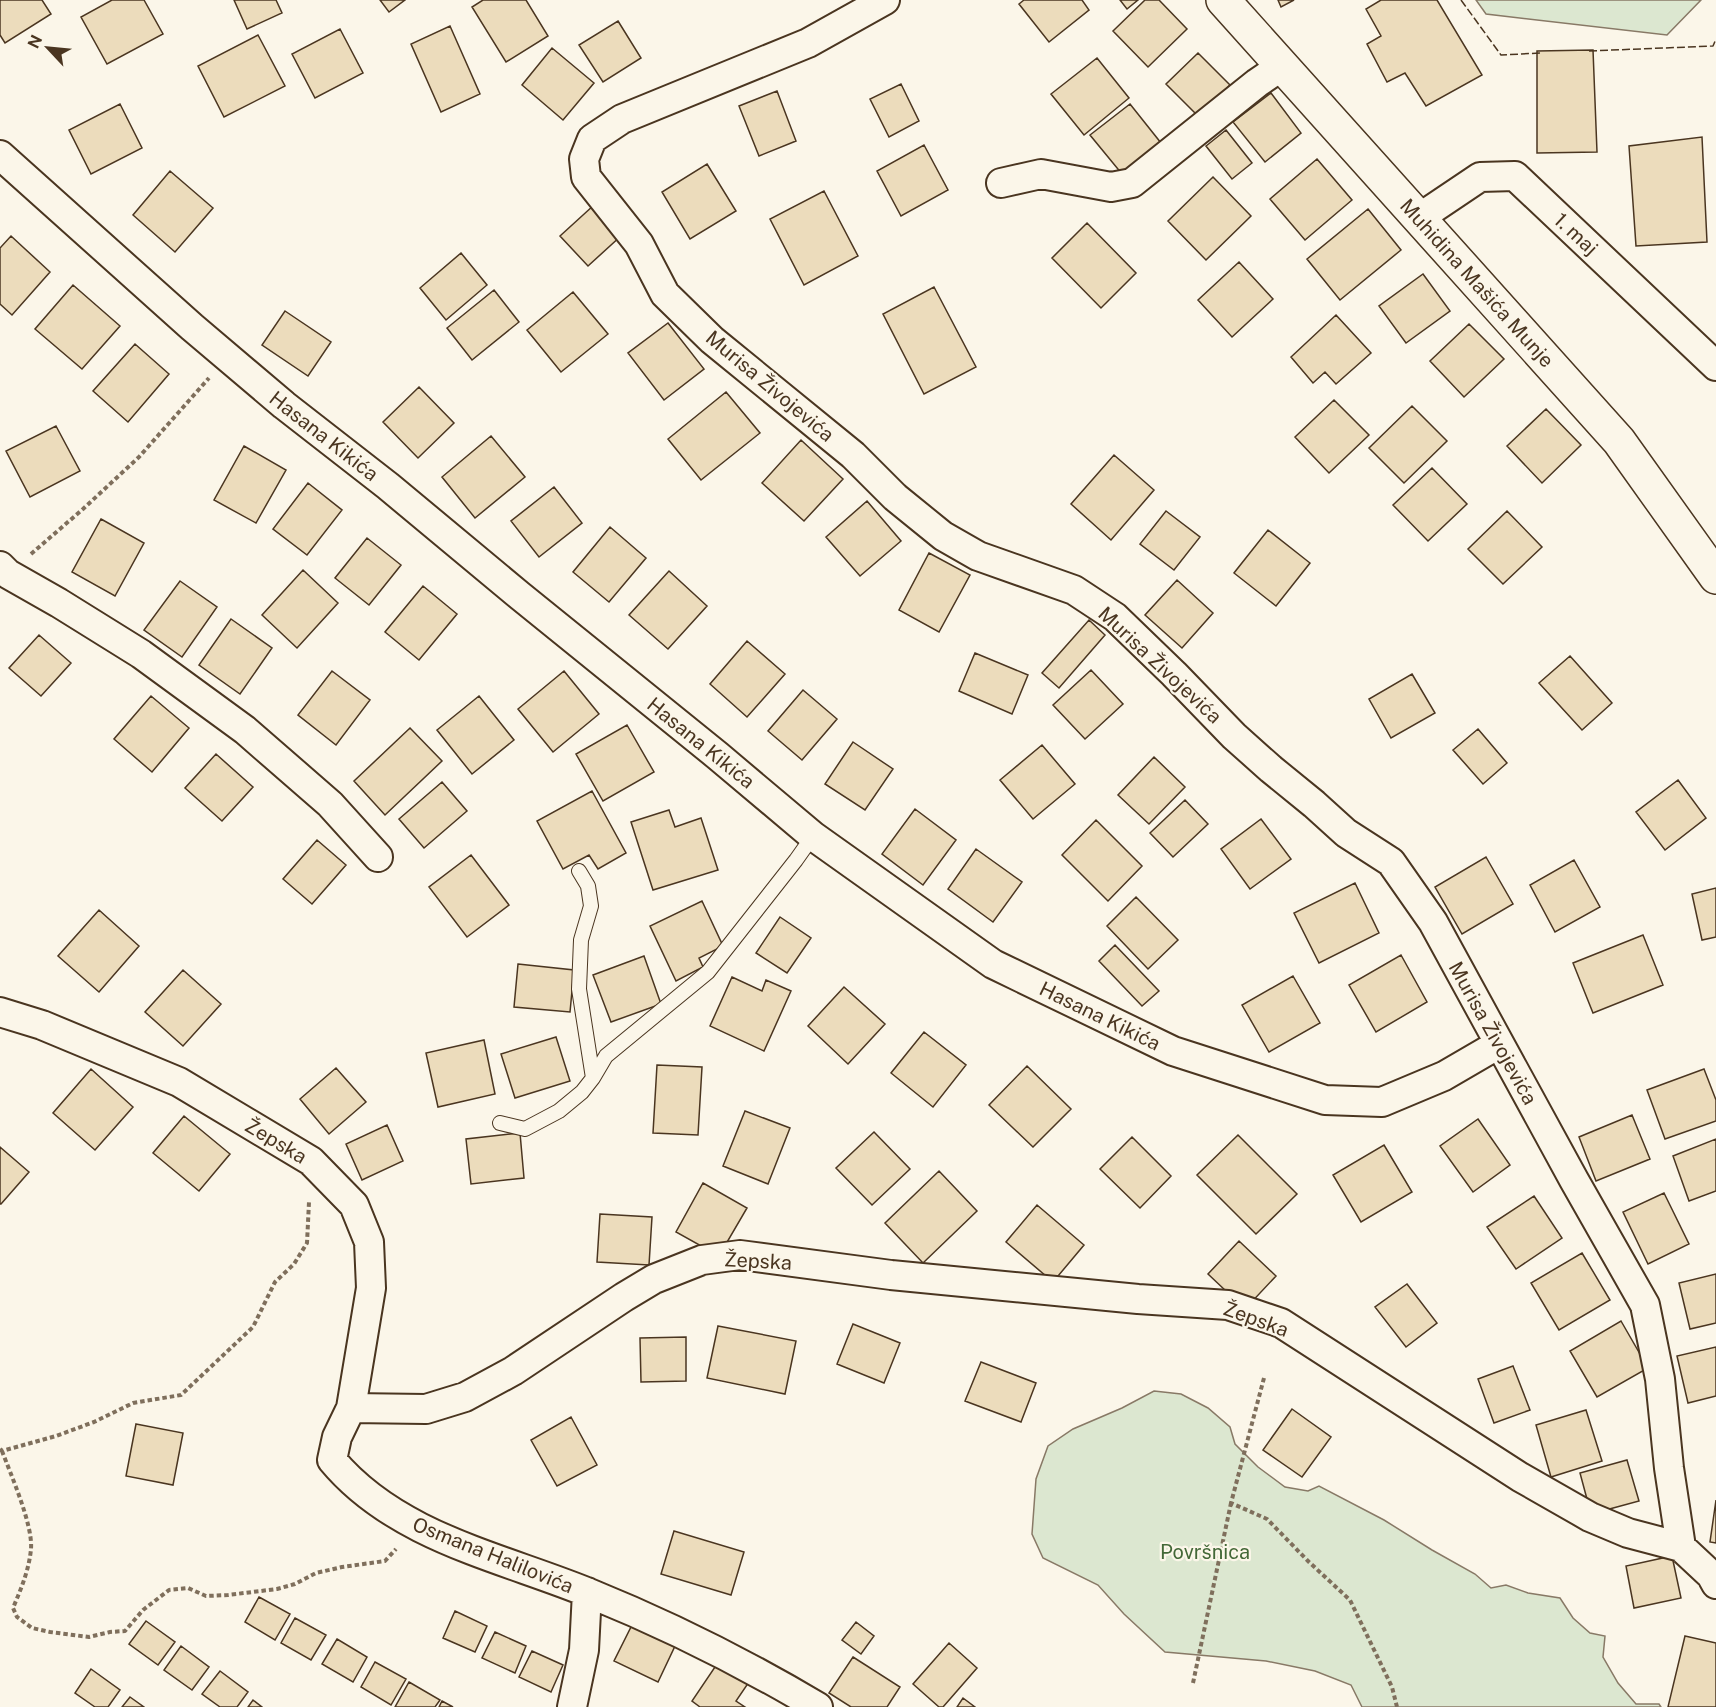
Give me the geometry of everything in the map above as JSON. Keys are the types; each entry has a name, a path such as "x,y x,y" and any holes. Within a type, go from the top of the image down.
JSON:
{"main road":[{"name":"Muhidina Mašića Munje","path":"1223,0 1619,441 1716,577"}],"street":[{"name":"Murisa Živojevića","path":"885,0 808,43 622,119 592,139 584,159 586,177 639,244 665,294 712,340 853,455 895,497 943,536 978,556 1074,590 1115,617 1234,736 1271,769 1346,833 1391,862 1432,922 1645,1305 1660,1379 1669,1468 1681,1547"},
{"path":"1001,183 1041,174 1111,187 1132,183 1282,66"},
{"name":"Hasana Kikića","path":"0,155 284,405 388,486 813,836 993,964 1173,1051 1325,1100 1382,1102 1444,1076 1499,1044"},
{"name":"1. maj","path":"1419,218 1480,177 1515,176 1716,366"},
{"path":"4,570 141,654 245,730 330,804 378,857"},
{"name":"Žepska","path":"0,1012 42,1025 179,1082 311,1161 354,1205 369,1242 371,1288 351,1408 426,1409 465,1397 513,1371 654,1279 702,1260 740,1255 891,1275 1138,1299 1228,1305 1281,1323 1520,1477 1590,1517 1628,1533 1681,1547"},
{"name":"Osmana Halilovića","path":"351,1408 337,1437 332,1460 346,1477 369,1496 413,1524 441,1537 587,1592 689,1636 818,1707"},
{"path":"1681,1547 1711,1575 1716,1584"},
{"name":"Osmana Halilovića","path":"572,1707 584,1650 587,1592"}],"lane":[{"path":"500,1123 525,1129 559,1111 582,1092 606,1056 708,972 813,836"},
{"path":"579,871 588,886 591,906 581,940 579,989 593,1078"}],"path":[{"path":"4,570 83,509 139,457 227,357"},
{"path":"311,1161 307,1243 294,1264 275,1282 253,1327 181,1395 133,1403 56,1437 1,1450 26,1518 31,1548 23,1584 13,1608 17,1617 32,1628 50,1632 88,1637 125,1631 143,1610 169,1590 188,1588 206,1596 277,1588 296,1584 316,1573 385,1561 400,1545 413,1546 441,1537"},
{"path":"1193,1683 1231,1503 1264,1378"},
{"path":"1231,1503 1267,1519 1350,1600 1392,1687 1397,1707"}],"green space":[{"path":"1476,0 1701,0 1667,35 1486,14"},
{"name":"Površnica","path":"1154,1391 1181,1394 1208,1408 1230,1427 1235,1444 1258,1467 1285,1487 1308,1491 1319,1486 1384,1520 1475,1574 1491,1588 1506,1585 1528,1593 1560,1598 1573,1618 1590,1633 1605,1636 1603,1657 1618,1683 1636,1704 1659,1704 1661,1707 1362,1707 1351,1685 1315,1671 1266,1661 1165,1652 1124,1614 1098,1585 1043,1558 1032,1534 1036,1479 1048,1446 1073,1429"}],"building":[{"path":"0,0 42,0 51,14 5,43 0,35"},
{"path":"112,0 144,0 163,34 107,64 81,17"},
{"path":"234,0 276,0 282,13 247,29"},
{"path":"380,0 405,0 389,12"},
{"path":"483,0 526,0 548,36 506,62 472,7"},
{"path":"1024,0 1082,0 1089,10 1049,42 1019,4"},
{"path":"1120,0 1138,0 1127,9"},
{"path":"1145,0 1159,0 1187,29 1148,67 1113,31"},
{"path":"1278,0 1294,0 1281,7"},
{"path":"1381,0 1437,0 1482,75 1426,106 1405,73 1387,82 1367,44 1381,36 1366,9"},
{"path":"618,21 641,58 603,82 579,45"},
{"path":"450,26 480,94 441,112 411,44"},
{"path":"340,29 363,73 315,98 292,54"},
{"path":"258,35 285,86 224,117 198,66"},
{"path":"552,48 594,83 563,120 522,85"},
{"path":"1593,50 1597,152 1537,153 1537,51"},
{"path":"1198,53 1230,85 1198,116 1166,84"},
{"path":"1097,58 1129,98 1084,135 1051,94"},
{"path":"901,84 919,121 889,137 870,99"},
{"path":"777,91 796,141 759,156 739,106"},
{"path":"1271,93 1301,133 1265,162 1233,122"},
{"path":"120,104 142,148 91,174 69,130"},
{"path":"1130,104 1161,143 1122,174 1090,135"},
{"path":"1226,130 1252,163 1232,179 1206,146"},
{"path":"1702,137 1707,242 1636,246 1629,146"},
{"path":"924,145 948,190 901,216 877,171"},
{"path":"1317,159 1352,200 1305,240 1270,199"},
{"path":"707,164 736,211 690,239 662,192"},
{"path":"170,171 213,208 175,252 133,215"},
{"path":"1213,177 1251,216 1206,260 1168,221"},
{"path":"824,191 858,256 804,285 770,219"},
{"path":"594,205 622,235 588,266 560,236"},
{"path":"1368,209 1401,250 1340,300 1307,259"},
{"path":"1087,223 1136,273 1101,308 1052,258"},
{"path":"11,236 50,272 12,315 0,304 0,248"},
{"path":"461,253 487,285 446,320 420,288"},
{"path":"1239,262 1273,299 1232,337 1198,300"},
{"path":"1423,274 1450,311 1406,343 1379,306"},
{"path":"73,285 120,326 82,369 35,329"},
{"path":"934,287 976,367 924,394 883,314"},
{"path":"494,290 519,322 472,360 447,328"},
{"path":"573,292 608,334 561,372 527,330"},
{"path":"285,311 331,342 308,376 262,345"},
{"path":"1336,315 1371,353 1336,384 1325,372 1313,383 1291,357"},
{"path":"668,323 704,369 664,400 628,353"},
{"path":"1469,324 1504,359 1464,397 1430,361"},
{"path":"135,344 169,374 128,422 93,391"},
{"path":"419,387 454,423 418,458 383,422"},
{"path":"726,392 760,433 701,480 668,439"},
{"path":"1334,400 1369,435 1329,473 1295,437"},
{"path":"1412,406 1447,441 1404,483 1369,448"},
{"path":"1546,409 1581,445 1542,483 1507,446"},
{"path":"56,426 80,471 30,497 6,451"},
{"path":"491,436 525,477 475,518 442,477"},
{"path":"801,440 843,479 804,521 762,483"},
{"path":"244,446 286,470 256,523 214,500"},
{"path":"1114,455 1154,490 1111,540 1071,504"},
{"path":"1432,468 1467,504 1428,541 1393,505"},
{"path":"308,483 342,510 307,555 273,529"},
{"path":"554,487 582,523 539,557 511,521"},
{"path":"867,501 901,541 860,576 826,537"},
{"path":"1166,511 1200,537 1174,570 1140,544"},
{"path":"1507,511 1542,547 1503,584 1468,549"},
{"path":"101,519 144,543 115,596 72,572"},
{"path":"610,527 646,558 609,602 573,572"},
{"path":"1268,530 1310,563 1276,606 1234,573"},
{"path":"367,538 401,565 369,605 335,578"},
{"path":"929,553 970,575 939,632 899,610"},
{"path":"303,570 338,603 297,648 262,615"},
{"path":"669,571 707,606 668,649 629,615"},
{"path":"1177,580 1213,613 1182,648 1145,615"},
{"path":"180,581 217,607 182,657 144,630"},
{"path":"423,586 457,614 419,660 385,632"},
{"path":"231,619 272,648 240,694 199,665"},
{"path":"1089,620 1105,635 1059,688 1042,673"},
{"path":"39,635 71,663 41,696 9,668"},
{"path":"747,641 785,674 747,717 710,684"},
{"path":"975,653 1028,675 1012,714 959,691"},
{"path":"1570,656 1612,703 1582,730 1539,683"},
{"path":"1091,670 1123,704 1085,739 1053,705"},
{"path":"332,671 370,700 336,745 298,715"},
{"path":"564,671 599,714 553,752 518,709"},
{"path":"1412,674 1435,713 1391,738 1369,699"},
{"path":"803,690 837,719 802,760 768,731"},
{"path":"151,696 189,728 152,772 114,739"},
{"path":"479,696 514,740 472,774 437,730"},
{"path":"627,725 654,772 603,801 576,754"},
{"path":"410,728 442,761 385,815 354,781"},
{"path":"1478,729 1507,763 1483,784 1453,750"},
{"path":"853,742 893,769 865,810 825,784"},
{"path":"1042,745 1075,784 1033,819 1000,780"},
{"path":"216,754 253,787 222,821 185,788"},
{"path":"1154,757 1185,787 1149,824 1118,795"},
{"path":"1678,780 1706,818 1665,850 1636,812"},
{"path":"442,782 467,811 424,848 399,819"},
{"path":"592,791 626,853 598,869 589,855 563,869 537,821"},
{"path":"1185,800 1208,824 1173,857 1150,833"},
{"path":"915,809 956,840 923,885 882,854"},
{"path":"669,810 675,827 701,818 718,870 653,890 631,822"},
{"path":"1261,819 1291,859 1250,889 1221,849"},
{"path":"1096,820 1142,866 1108,901 1062,855"},
{"path":"317,840 346,865 312,904 283,879"},
{"path":"976,849 1022,882 993,922 948,889"},
{"path":"471,855 509,905 467,937 429,887"},
{"path":"1486,857 1513,904 1462,934 1435,887"},
{"path":"1574,860 1600,907 1555,932 1530,885"},
{"path":"1355,883 1379,933 1319,963 1294,913"},
{"path":"1716,888 1716,937 1702,940 1692,894"},
{"path":"1136,897 1178,940 1148,969 1107,926"},
{"path":"702,901 723,946 699,958 703,967 676,981 650,926"},
{"path":"99,910 139,946 99,992 58,956"},
{"path":"780,917 811,938 787,973 756,953"},
{"path":"1643,935 1663,985 1593,1013 1573,963"},
{"path":"1115,945 1159,991 1142,1006 1099,961"},
{"path":"1401,955 1427,1002 1376,1032 1349,985"},
{"path":"644,956 661,1004 611,1022 593,975"},
{"path":"518,964 574,970 570,1012 514,1007"},
{"path":"183,970 221,1004 183,1046 145,1012"},
{"path":"1293,976 1320,1023 1269,1052 1242,1005"},
{"path":"732,977 762,991 766,980 791,991 764,1051 710,1026"},
{"path":"844,987 885,1024 848,1064 808,1026"},
{"path":"924,1032 966,1065 933,1107 891,1073"},
{"path":"556,1037 570,1081 515,1098 501,1054"},
{"path":"484,1040 495,1094 438,1107 426,1053"},
{"path":"657,1065 702,1067 698,1135 653,1133"},
{"path":"1027,1066 1071,1109 1033,1147 989,1105"},
{"path":"336,1068 366,1102 329,1134 300,1099"},
{"path":"91,1069 133,1107 95,1150 53,1113"},
{"path":"1704,1069 1716,1100 1716,1121 1665,1139 1647,1090"},
{"path":"745,1111 790,1128 768,1184 723,1166"},
{"path":"1632,1115 1650,1159 1596,1181 1579,1137"},
{"path":"184,1116 230,1154 199,1191 153,1153"},
{"path":"1478,1119 1510,1165 1473,1192 1440,1146"},
{"path":"387,1125 403,1161 362,1180 346,1144"},
{"path":"874,1132 910,1169 872,1205 836,1168"},
{"path":"520,1133 524,1178 471,1184 466,1139"},
{"path":"1238,1135 1297,1194 1256,1234 1197,1175"},
{"path":"1132,1137 1171,1176 1140,1208 1100,1169"},
{"path":"1716,1139 1716,1191 1689,1201 1673,1156"},
{"path":"1384,1145 1412,1192 1361,1222 1333,1175"},
{"path":"0,1147 29,1172 1,1204 0,1204"},
{"path":"939,1171 977,1211 923,1263 885,1223"},
{"path":"703,1183 747,1208 719,1256 676,1232"},
{"path":"1664,1193 1689,1244 1648,1264 1623,1212"},
{"path":"1534,1196 1562,1238 1516,1269 1487,1227"},
{"path":"1037,1205 1084,1245 1053,1282 1006,1242"},
{"path":"600,1214 652,1217 649,1265 597,1262"},
{"path":"1239,1241 1276,1276 1245,1309 1208,1274"},
{"path":"1582,1253 1610,1300 1559,1330 1531,1283"},
{"path":"1716,1274 1716,1323 1690,1329 1679,1283"},
{"path":"1407,1284 1437,1323 1406,1347 1375,1307"},
{"path":"1621,1321 1648,1368 1597,1397 1570,1351"},
{"path":"853,1324 900,1343 884,1383 837,1364"},
{"path":"718,1326 796,1341 785,1394 707,1378"},
{"path":"686,1337 686,1381 641,1382 640,1338"},
{"path":"1716,1347 1716,1396 1688,1403 1677,1356"},
{"path":"981,1362 1036,1383 1021,1422 965,1401"},
{"path":"1513,1366 1530,1410 1494,1423 1478,1379"},
{"path":"1292,1409 1331,1437 1302,1477 1263,1450"},
{"path":"1586,1410 1602,1461 1551,1477 1536,1425"},
{"path":"571,1417 597,1465 557,1486 531,1440"},
{"path":"136,1424 183,1433 173,1485 126,1476"},
{"path":"1627,1460 1639,1501 1591,1514 1580,1473"},
{"path":"1716,1500 1716,1543 1710,1542"},
{"path":"674,1531 744,1552 731,1595 661,1574"},
{"path":"1672,1556 1681,1598 1634,1608 1626,1566"},
{"path":"259,1597 290,1614 275,1640 245,1622"},
{"path":"455,1611 487,1626 475,1652 443,1638"},
{"path":"295,1618 326,1635 311,1660 281,1643"},
{"path":"146,1621 175,1642 158,1665 129,1644"},
{"path":"856,1622 874,1636 861,1654 842,1640"},
{"path":"632,1625 675,1646 658,1682 614,1661"},
{"path":"495,1632 526,1646 515,1673 482,1658"},
{"path":"1685,1636 1716,1643 1716,1707 1668,1707"},
{"path":"337,1639 367,1657 353,1682 322,1664"},
{"path":"949,1643 977,1668 943,1707 939,1707 913,1684"},
{"path":"181,1646 209,1667 192,1690 164,1670"},
{"path":"532,1651 563,1665 551,1692 519,1677"},
{"path":"853,1657 900,1687 887,1707 851,1707 829,1693"},
{"path":"719,1661 749,1682 736,1701 745,1707 700,1707 692,1701"},
{"path":"375,1662 406,1679 391,1705 361,1687"},
{"path":"91,1669 120,1690 108,1707 95,1707 75,1693"},
{"path":"220,1671 248,1692 237,1707 220,1707 202,1694"},
{"path":"409,1682 440,1700 435,1707 395,1707"},
{"path":"130,1697 144,1707 122,1707"},
{"path":"963,1698 975,1707 957,1707"},
{"path":"253,1700 262,1707 248,1707"},
{"path":"442,1701 453,1707 439,1707"}],"fence":[{"path":"1461,0 1501,55 1541,53"},
{"path":"1589,51 1713,46 1716,39"}]}
